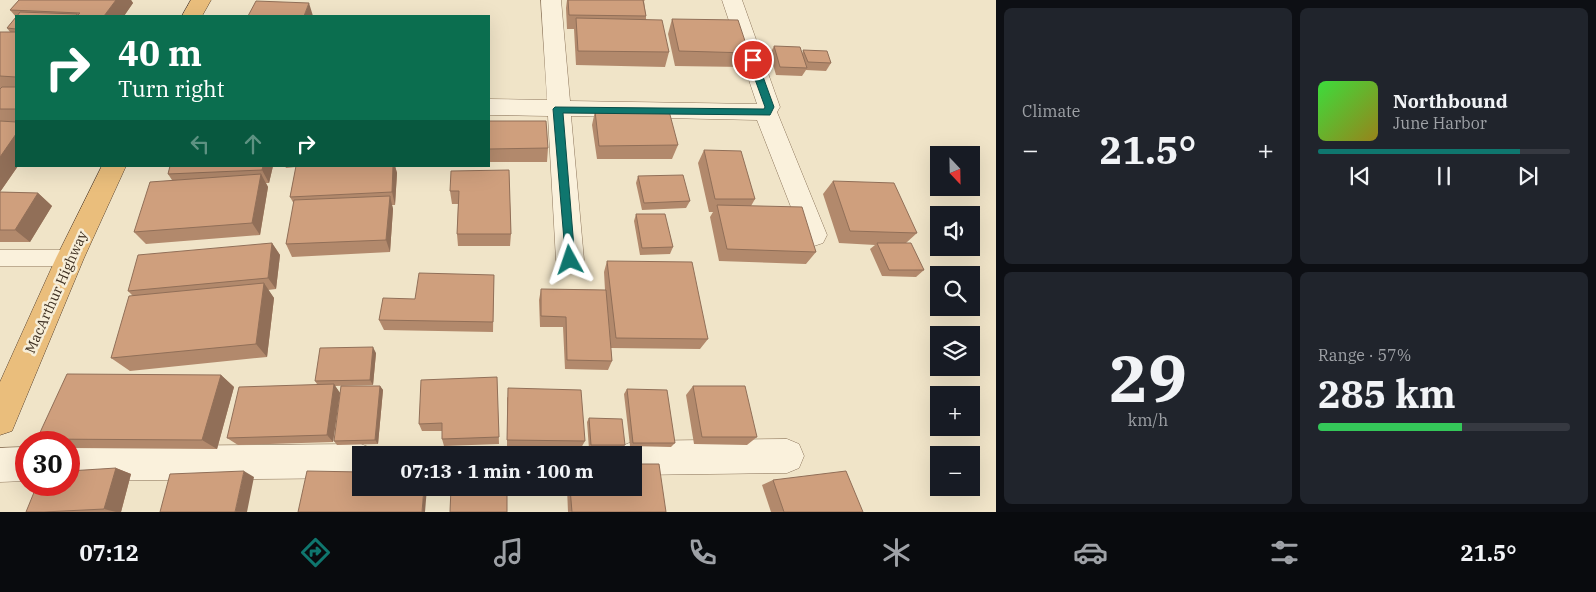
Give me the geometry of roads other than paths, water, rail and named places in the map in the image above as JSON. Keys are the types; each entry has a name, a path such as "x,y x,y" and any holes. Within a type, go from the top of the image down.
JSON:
{"highway":[{"path":"193,15 201,0"},
{"name":"MacArthur Highway","path":"0,420 70,258 114,167"}],"street":[{"path":"551,0 570,260"},
{"path":"732,0 769,107 766,112"},
{"path":"490,107 766,112"},
{"path":"766,112 814,235"},
{"path":"642,458 787,456"},
{"path":"80,464 352,461"},
{"path":"0,465 15,464"}],"lane":[{"path":"0,258 70,258"}]}
